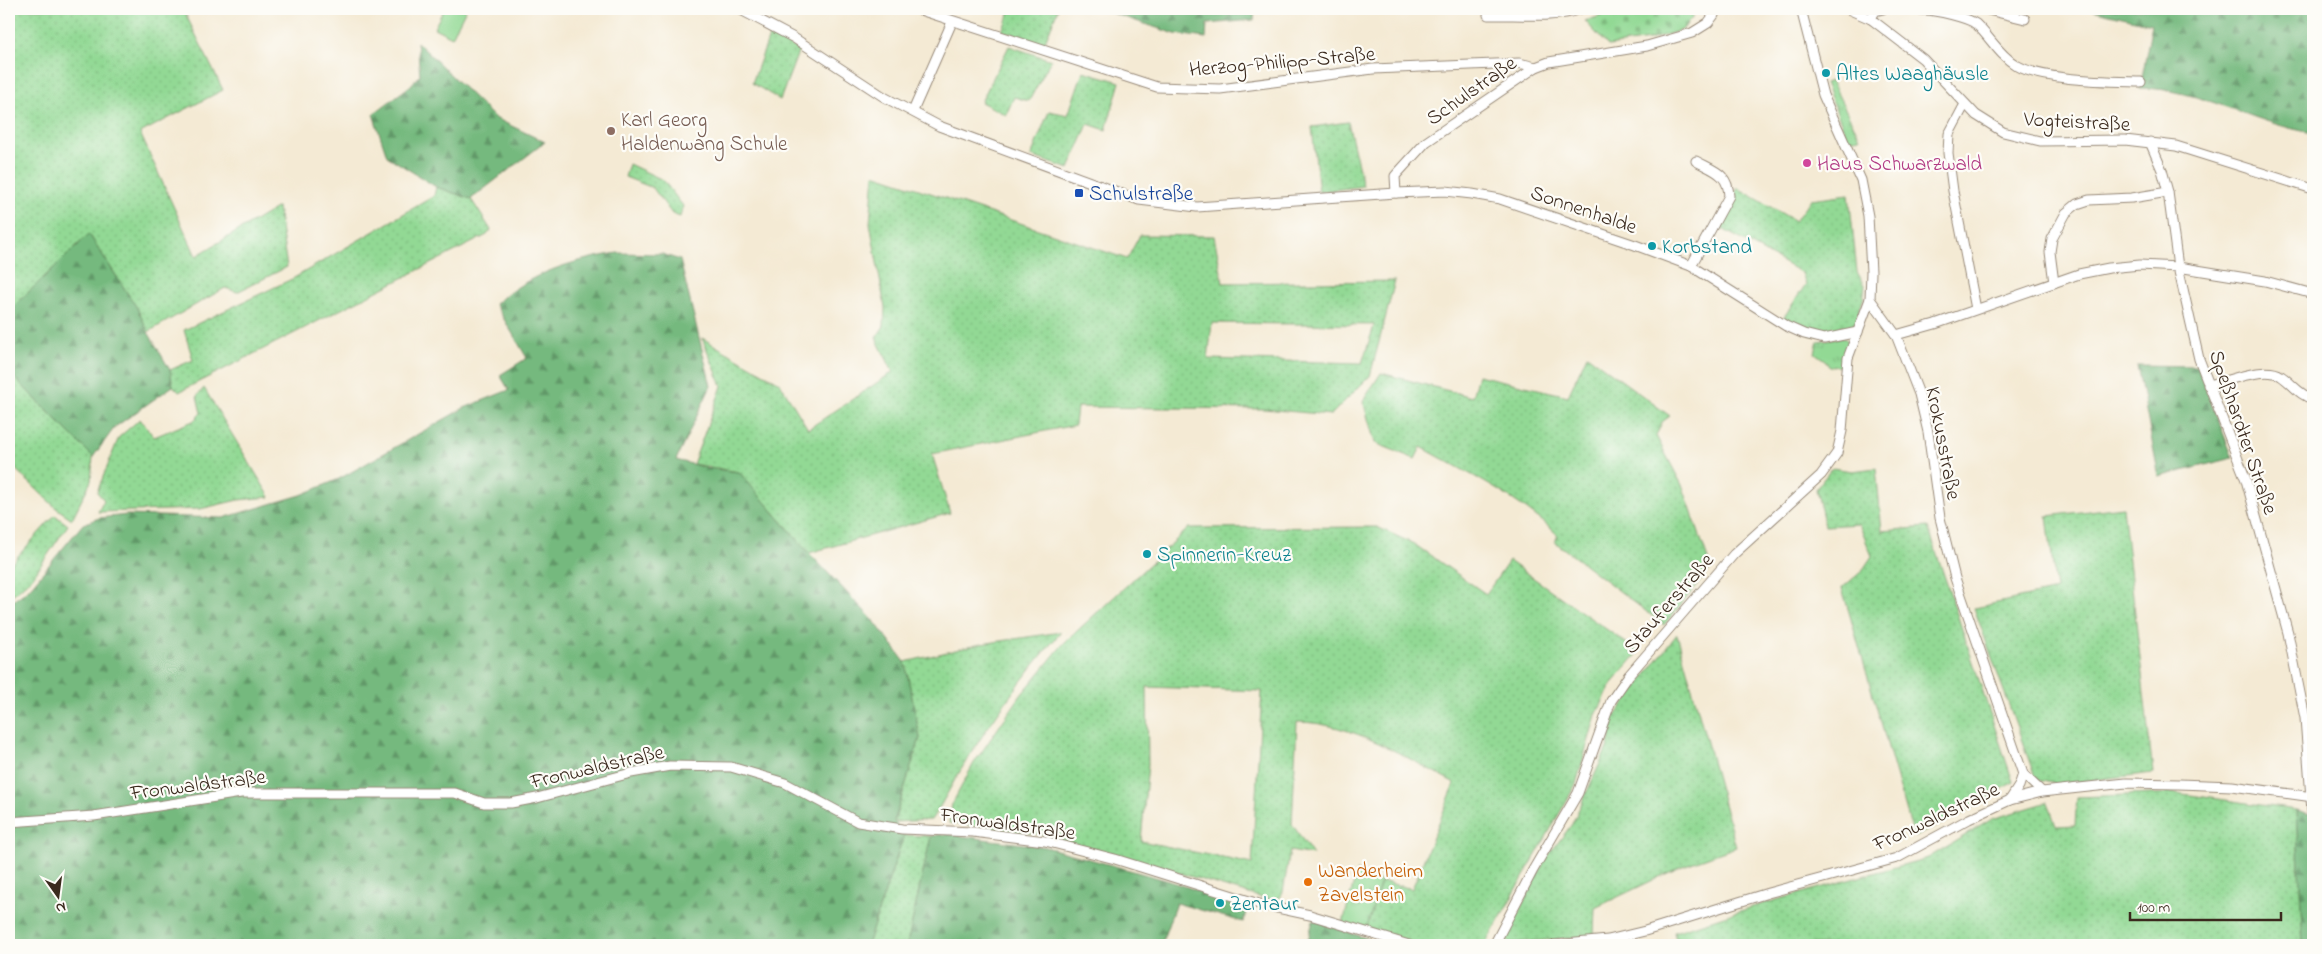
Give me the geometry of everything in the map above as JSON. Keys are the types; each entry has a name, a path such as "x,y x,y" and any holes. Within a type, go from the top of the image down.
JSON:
{"street":[{"path":"739,9 794,38 884,97 940,126 1139,200 1197,207 1396,193"},
{"name":"Herzog-Philipp-Straße","path":"917,9 952,22 1001,35 1157,87 1220,89 1373,70 1519,63 1536,67"},
{"path":"1488,14 1570,13 1580,9"},
{"name":"Schulstraße","path":"1396,193 1395,176 1426,142 1536,67 1549,62 1647,46 1692,34 1708,23 1714,15 1714,9"},
{"path":"1800,9 1823,95 1861,180 1868,216 1872,272 1870,299"},
{"name":"Vogteistraße","path":"1848,9 1872,19 1923,59 1965,104 1990,125 2020,137 2040,140 2104,139 2150,142 2202,152 2313,189"},
{"path":"1872,19 1876,11 1883,9"},
{"path":"1906,9 1935,12 1975,23 1991,43 2015,65 2025,70 2064,78 2141,82"},
{"path":"1975,23 1983,9 2025,19"},
{"path":"913,111 952,22"},
{"path":"1965,104 1949,134 1948,153 1953,191 1976,309"},
{"name":"Speßhardter Straße","path":"2150,142 2162,170 2168,192 2173,217 2178,267 2189,322 2208,385 2246,480 2288,633 2305,718 2313,824"},
{"path":"1691,266 1729,196 1728,184 1723,176 1696,161"},
{"name":"Sonnenhalde","path":"1396,193 1446,192 1500,199 1691,266 1786,326 1804,334 1824,339 1850,332 1858,332"},
{"path":"2054,283 2050,252 2052,239 2057,226 2066,213 2076,204 2089,200 2132,198 2168,192"},
{"path":"1896,335 1935,324 2079,274 2109,268 2140,265 2178,267 2265,281 2313,294"},
{"name":"Stauferstraße","path":"1494,945 1533,870 1578,793 1611,700 1670,625 1734,554 1820,474 1837,453 1842,431 1848,358 1870,299"},
{"name":"Krokusstraße","path":"1870,299 1896,335 1922,404 1928,432 1940,518 1955,578 2023,774 2042,792"},
{"path":"2208,385 2257,373 2270,372 2280,375 2299,393 2313,399"},
{"name":"Fronwaldstraße","path":"9,822 94,816 241,793 455,793 484,802 511,803 631,773 670,766 731,767 785,783 858,822 902,829 973,832 1045,842 1115,859 1258,904 1310,915 1409,945"},
{"path":"2010,800 2019,786 2023,774"},
{"name":"Fronwaldstraße","path":"1555,945 1608,940 1645,932 1759,895 1897,858 1969,819 2010,800 2042,792 2126,783 2170,783 2232,786 2312,796"}],"green space":[{"path":"9,9 183,9 223,90 140,133 196,256 278,207 287,267 237,292 225,288 148,332 137,308 89,234 9,311"},
{"path":"444,9 466,9 452,37 434,28"},
{"path":"1011,9 1058,9 1044,44 1002,31"},
{"path":"1100,9 1255,9 1254,20 1207,24 1206,38 1175,34"},
{"path":"1623,9 1686,9 1693,17 1682,30 1649,40 1608,46 1585,21"},
{"path":"2088,9 2313,9 2313,133 2270,122 2184,94 2140,88 2152,24"},
{"path":"770,34 799,50 780,100 752,83"},
{"path":"417,42 495,118 545,142 471,199 436,187 387,156 373,114 410,86 420,75"},
{"path":"1009,46 1051,60 1029,101 1014,97 1006,115 981,102"},
{"path":"1083,71 1120,82 1106,130 1088,124 1069,169 1031,156 1049,111 1068,115"},
{"path":"1831,81 1860,138 1848,140 1825,83"},
{"path":"1348,122 1363,186 1319,192 1312,127"},
{"path":"629,164 663,180 683,206 680,217 672,214 653,188 625,177"},
{"path":"874,174 1127,259 1140,235 1214,236 1223,283 1395,281 1370,376 1331,415 1264,409 1077,407 1075,425 932,454 950,513 809,553 739,472 693,464 722,386 702,338 780,383 808,429 893,372 876,338 884,326 885,308 870,223","holes":["1212,323 1374,325 1362,363 1208,359"]},
{"path":"436,187 471,199 491,230 487,235 179,392 173,386 170,370 193,360 184,330 294,278 434,196"},
{"path":"1738,188 1795,221 1811,199 1849,194 1857,272 1865,285 1863,300 1854,327 1839,334 1811,335 1782,320 1806,284 1802,273 1717,226"},
{"path":"89,234 137,308 148,332 170,370 173,386 115,427 93,457 9,372 9,311"},
{"path":"618,253 662,254 680,260 711,386 676,460 707,468 739,472 809,553 874,621 905,662 920,738 894,821 904,835 867,945 9,945 9,604 29,589 83,524 99,518 127,515 223,518 301,495 339,479 464,408 509,390 500,375 527,358 495,304 508,293 537,276 569,264"},
{"path":"1843,337 1849,342 1841,366 1830,367 1826,361 1815,353 1818,341"},
{"path":"1587,355 1670,416 1662,422 1656,436 1683,487 1711,568 1664,625 1555,542 1558,535 1527,509 1510,498 1421,447 1415,459 1375,443 1363,401 1381,373 1472,397 1478,375 1568,396"},
{"path":"2137,365 2197,366 2233,458 2159,477"},
{"path":"9,372 93,457 91,481 72,519 56,508 9,463"},
{"path":"204,388 270,497 238,500 200,509 98,512 104,500 97,492 119,437 140,419 154,437 193,421 201,413 197,396"},
{"path":"1832,468 1852,471 1876,468 1882,531 1928,527 2013,782 1960,815 1914,837 1842,588 1862,571 1872,556 1859,524 1825,526 1816,489"},
{"path":"2123,507 2153,773 2059,784 2036,780 1974,608 2056,590 2047,516"},
{"path":"55,515 68,525 32,578 9,598 9,566"},
{"path":"1377,527 1414,544 1486,594 1509,561 1639,652 1613,682 1596,715 1576,784 1485,945 1424,945 1408,943 1366,930 1381,881 1412,889 1455,783 1379,743 1338,728 1297,722 1292,824 1313,855 1290,851 1283,892 1276,902 1045,835 949,823 952,804 974,763 1021,695 1064,643 1189,528","holes":["1147,687 1262,691 1252,864 1141,841 1148,764"]},
{"path":"1061,632 1034,664 997,715 973,750 931,820 894,822 920,738 905,662 981,644"},
{"path":"1677,634 1736,847 1680,867 1595,908 1594,936 1511,943 1506,940 1545,860 1572,824 1608,746 1614,717"},
{"path":"2176,793 2296,810 2303,945 1677,945 1674,932 1762,904 1928,858 1992,819 2048,802 2056,826 2075,825 2077,797"},
{"path":"2296,810 2313,815 2313,945 2303,945"},
{"path":"945,834 1046,847 1169,881 1238,904 1247,909 1243,922 1176,903 1161,945 907,945 931,836"},
{"path":"904,835 931,836 907,945 867,945"},
{"path":"1357,871 1381,881 1366,930 1343,923"},
{"path":"1313,920 1386,945 1307,945"}],"place":[{"name":"Altes Waaghäusle","path":"1826,73"},
{"name":"Karl Georg Haldenwang Schule","path":"611,131"},
{"name":"Haus Schwarzwald","path":"1807,163"},
{"name":"Schulstraße","path":"1079,193"},
{"name":"Korbstand","path":"1652,246"},
{"name":"Spinnerin-Kreuz","path":"1147,554"},
{"name":"Wanderheim Zavelstein","path":"1308,882"},
{"name":"Zentaur","path":"1220,903"}]}
